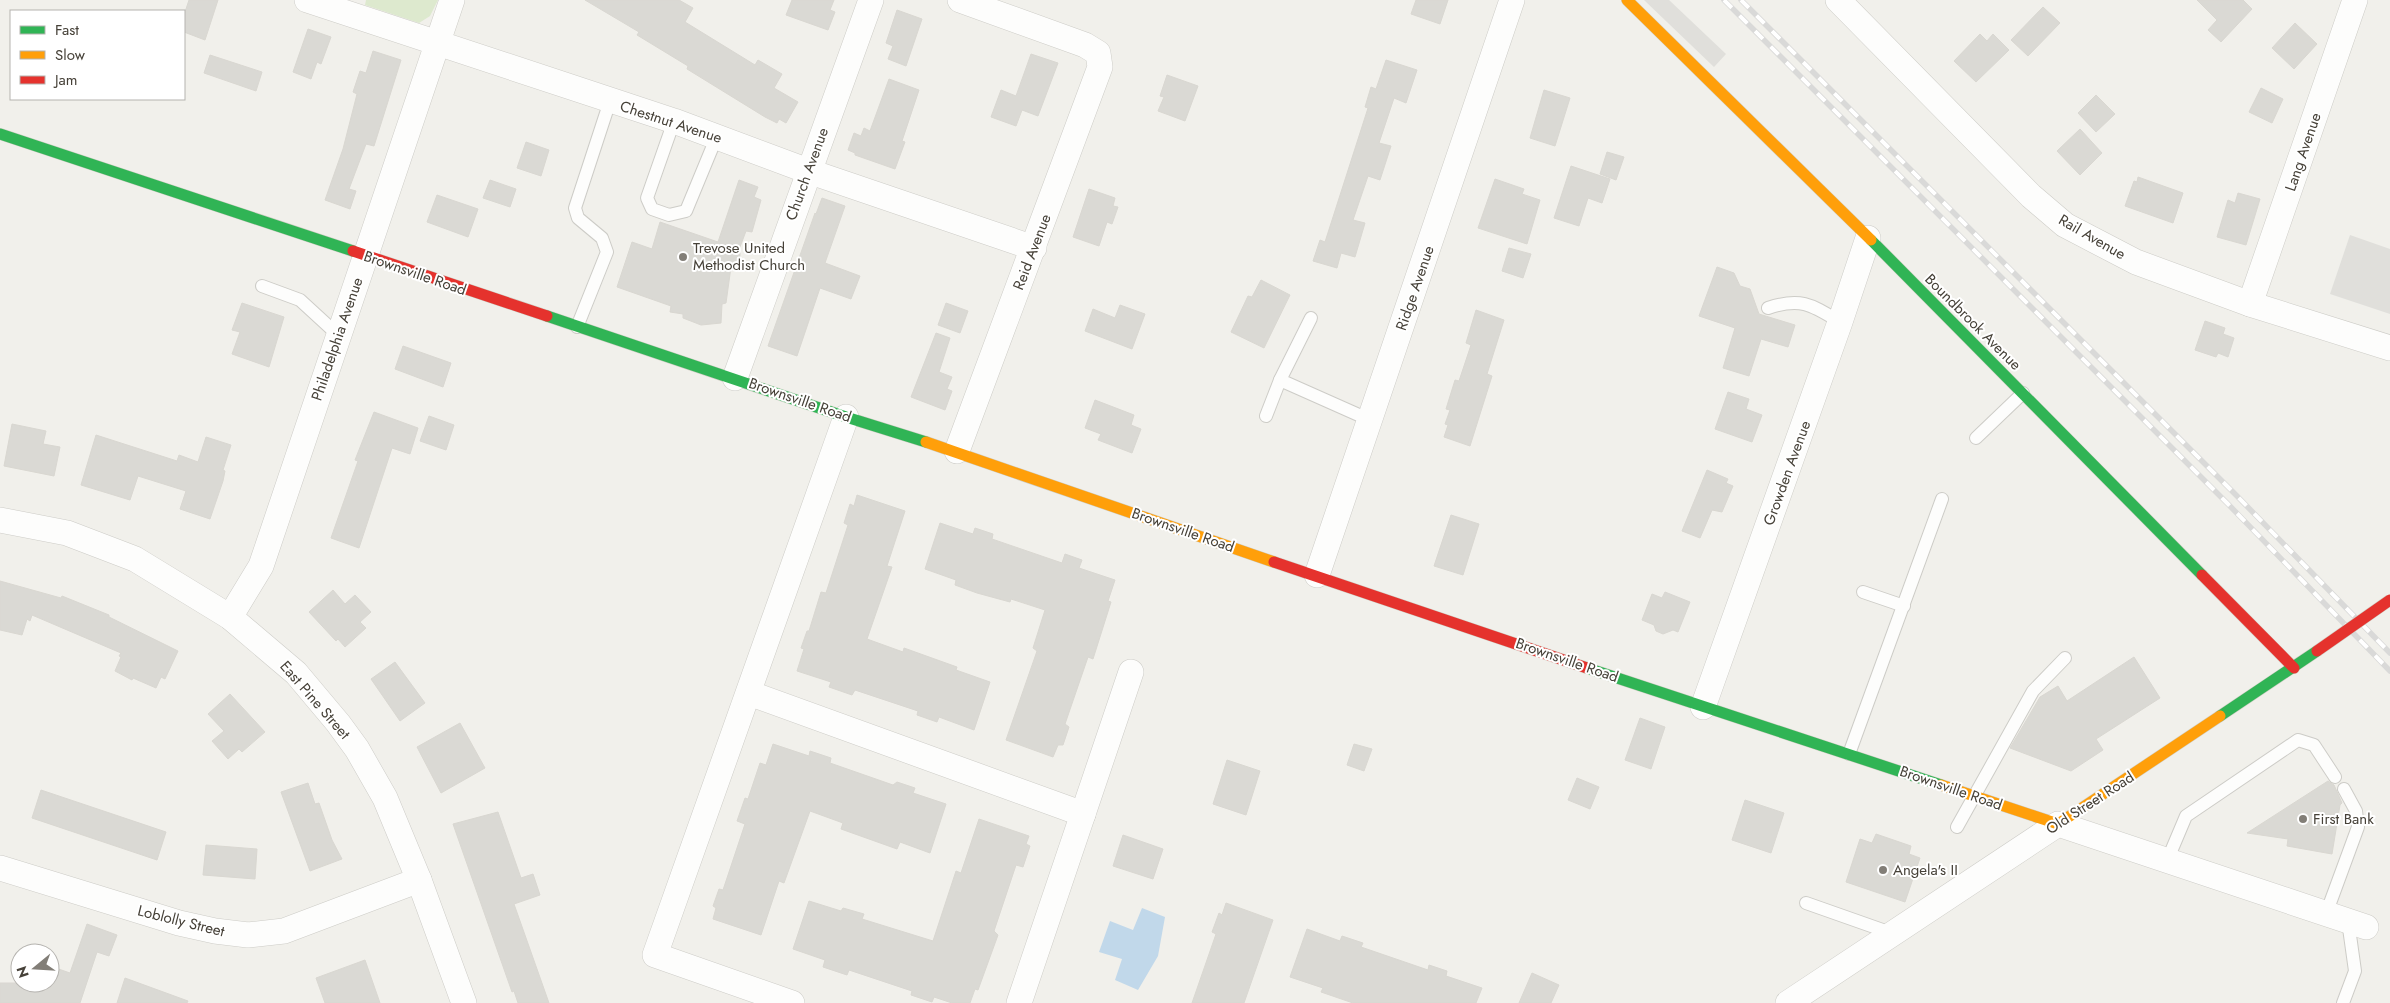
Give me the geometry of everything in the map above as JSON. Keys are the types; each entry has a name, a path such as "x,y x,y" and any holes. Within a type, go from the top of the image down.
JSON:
{"street":[{"name":"Chestnut Avenue","path":"307,0 674,121 808,171 1034,248"},
{"name":"Philadelphia Avenue","path":"230,617 261,566 337,334 366,256 452,0"},
{"name":"Church Avenue","path":"735,378 871,0"},
{"name":"Reid Avenue","path":"957,451 1100,67 1098,53 1085,45 960,0"},
{"name":"Ridge Avenue","path":"1317,575 1512,0"},
{"name":"Boundbrook Avenue","path":"1627,0 1868,238 2294,668"},
{"name":"Rail Avenue","path":"1838,0 2031,196 2065,225 2136,262 2250,304 2390,348"},
{"name":"Lang Avenue","path":"2250,304 2346,6"},
{"name":"Brownsville Road","path":"0,134 735,378 846,417 957,451 1703,707 2347,921"},
{"name":"Growden Avenue","path":"1703,707 1868,238"},
{"path":"792,1003 655,955 846,417"},
{"name":"East Pine Street","path":"0,520 67,533 112,549 134,560 230,617 296,674 347,736 385,798 419,880 464,1003"},
{"name":"Old Street Road","path":"1788,1003 2294,668 2390,600"},
{"path":"1019,1003 1131,672"},
{"path":"749,693 1083,814"},
{"name":"Loblolly Street","path":"0,868 179,923 215,932 248,935 284,931 419,880"}],"lane":[{"path":"578,327 607,252 602,238 578,218 575,208 610,101"},
{"path":"674,121 647,198 652,209 669,215 686,211 717,136"},
{"path":"262,286 300,300 337,334"},
{"path":"1768,308 1786,302 1800,302 1813,306 1840,322"},
{"path":"1266,416 1280,380 1311,318"},
{"path":"1280,380 1370,420"},
{"path":"1976,438 2023,394"},
{"path":"1849,754 1942,499"},
{"path":"1863,592 1904,606"},
{"path":"1957,827 2033,691 2065,658"},
{"path":"2167,861 2186,816 2298,740 2314,745 2335,777"},
{"path":"2343,1003 2356,970 2347,921 2358,827 2356,811 2344,790"},
{"path":"1806,903 1894,934"}],"green space":[{"path":"366,0 438,0 430,16 419,23 365,5"}],"shaded area":[{"path":"1644,0 1669,0 1726,54 1714,67"},
{"path":"2350,235 2390,249 2390,314 2330,294"}],"water":[{"path":"1142,908 1165,917 1158,956 1138,990 1115,980 1122,959 1099,952 1110,921 1133,930"}],"building":[{"path":"189,0 218,0 205,40 185,32 185,12"},
{"path":"585,0 679,0 693,8 685,22 755,65 758,60 782,74 774,88 798,102 786,123 779,119 777,123 687,69 688,66 637,35 639,32"},
{"path":"792,0 834,0 830,10 835,12 828,30 786,15"},
{"path":"1416,0 1448,0 1440,24 1411,14"},
{"path":"2197,0 2243,0 2252,9 2221,42 2208,30 2217,20"},
{"path":"2043,7 2060,23 2028,56 2011,40"},
{"path":"897,10 922,19 906,66 888,59 893,46 886,43"},
{"path":"2295,23 2317,44 2294,69 2272,48"},
{"path":"308,29 331,37 321,64 317,62 311,79 293,72"},
{"path":"1980,34 1987,41 1993,34 2009,50 1976,82 1954,61"},
{"path":"373,51 401,60 374,146 366,144 349,189 356,191 350,209 325,200 343,149 357,94 353,92 360,71 366,73"},
{"path":"1031,54 1058,63 1038,116 1022,110 1016,126 991,117 1001,90 1016,96"},
{"path":"210,55 262,72 256,91 204,73"},
{"path":"1386,60 1417,70 1406,103 1394,98 1379,143 1391,146 1380,180 1368,176 1353,220 1365,223 1355,257 1341,253 1337,268 1313,261 1320,240 1325,242 1368,108 1365,107 1371,87 1376,89"},
{"path":"1167,75 1198,86 1185,121 1158,111 1164,97 1160,96"},
{"path":"889,79 919,90 902,141 905,142 895,169 855,155 855,153 848,150 854,133 861,136 864,128 870,131"},
{"path":"2261,88 2283,99 2272,123 2249,112"},
{"path":"1544,90 1570,98 1555,146 1530,138"},
{"path":"2096,95 2115,114 2096,132 2078,113"},
{"path":"2080,129 2102,153 2080,175 2057,151"},
{"path":"526,142 549,150 541,176 517,168"},
{"path":"1607,152 1624,157 1616,180 1600,174"},
{"path":"1571,166 1610,179 1602,203 1588,198 1579,226 1554,218"},
{"path":"2138,177 2183,193 2173,223 2125,206 2134,181 2137,182"},
{"path":"1495,179 1524,189 1522,194 1540,200 1527,244 1478,228"},
{"path":"490,180 516,189 510,207 483,198"},
{"name":"Trevose United Methodist Church","path":"739,180 758,187 754,197 761,200 752,232 746,231 740,247 740,264 731,267 726,303 722,304 721,323 701,325 683,318 683,314 670,312 671,306 617,287 632,242 652,249 660,222 718,242"},
{"path":"1089,189 1115,198 1113,206 1118,207 1112,224 1107,222 1099,246 1073,237"},
{"path":"2238,193 2260,199 2246,245 2217,237 2228,200 2235,203"},
{"path":"437,195 478,209 468,237 427,222"},
{"path":"822,198 845,206 825,263 860,276 851,299 820,288 797,356 768,346"},
{"path":"1509,248 1531,254 1523,278 1502,271"},
{"path":"1717,267 1734,273 1740,286 1750,289 1759,314 1795,325 1788,347 1761,339 1749,376 1723,368 1735,328 1699,316"},
{"path":"1261,280 1290,295 1264,348 1231,332 1248,296 1252,297"},
{"path":"242,303 284,317 269,367 232,354 240,332 232,330"},
{"path":"946,303 968,311 960,333 938,325"},
{"path":"1120,305 1145,314 1132,349 1085,331 1093,309 1115,318"},
{"path":"1476,310 1504,320 1487,374 1492,376 1470,446 1444,437 1448,425 1445,424 1450,410 1446,409 1455,380 1459,381 1471,345 1466,343"},
{"path":"2205,321 2225,328 2223,334 2234,338 2228,357 2218,353 2216,357 2195,350"},
{"path":"936,333 950,338 939,372 952,377 947,389 952,391 945,410 911,397"},
{"path":"403,346 451,363 443,387 395,369"},
{"path":"1728,392 1749,399 1746,409 1762,415 1752,442 1715,429"},
{"path":"1095,400 1134,415 1131,425 1141,429 1132,453 1098,440 1101,434 1085,428"},
{"path":"374,412 418,428 410,454 392,448 359,548 331,538 358,461 355,460"},
{"path":"429,416 454,425 446,450 420,441"},
{"path":"12,424 46,431 43,444 60,447 54,476 4,466"},
{"path":"96,435 177,461 179,455 198,462 206,437 231,445 223,470 225,471 223,481 210,519 180,509 186,491 138,476 130,500 81,485"},
{"path":"1707,470 1728,479 1726,483 1733,486 1722,512 1712,510 1700,538 1682,531"},
{"path":"857,495 905,511 887,566 892,567 867,639 903,652 904,648 957,667 956,670 990,682 974,730 939,717 937,722 917,715 918,711 855,690 852,695 829,687 831,682 797,671 804,649 801,648 807,631 809,631 821,592 826,593 848,525 844,523 850,504 854,506"},
{"path":"1451,515 1479,524 1463,575 1434,566"},
{"path":"940,523 973,534 975,528 993,534 992,539 1062,563 1065,554 1082,560 1079,568 1115,580 1108,601 1111,602 1093,659 1088,657 1065,724 1069,727 1063,745 1058,745 1053,757 1006,740 1037,651 1033,648 1045,610 1011,599 1010,602 977,593 955,585 956,580 925,569"},
{"path":"0,581 61,598 62,596 109,615 109,617 178,651 165,679 161,677 156,688 133,678 132,680 115,671 121,653 32,615 30,621 27,619 22,635 0,630"},
{"path":"333,590 345,604 355,595 371,612 360,622 366,628 345,647 338,639 336,641 309,612"},
{"path":"1665,592 1690,602 1678,632 1673,630 1663,634 1656,631 1654,625 1642,620 1652,594 1662,598"},
{"path":"2134,657 2160,698 2096,739 2103,750 2071,771 2010,748 2040,697 2058,686 2067,701"},
{"path":"395,662 425,703 400,721 371,679"},
{"path":"230,694 265,732 242,752 239,749 228,759 212,741 224,731 208,714"},
{"path":"1640,718 1665,727 1651,769 1625,760"},
{"path":"460,723 485,768 441,793 417,747"},
{"path":"773,744 809,756 810,751 831,758 830,763 893,785 897,782 915,788 913,793 946,804 930,853 900,842 897,849 841,829 843,823 810,811 784,883 779,881 761,935 713,919 716,908 713,906 719,889 723,890 745,824 737,821 745,798 748,799 760,763 766,765"},
{"path":"1354,744 1372,749 1364,771 1347,765"},
{"path":"1227,760 1260,771 1246,815 1213,804"},
{"path":"1577,778 1599,787 1590,809 1568,800"},
{"name":"First Bank","path":"2328,781 2334,785 2342,803 2340,805 2332,854 2287,846 2288,839 2247,833"},
{"path":"308,783 315,804 319,803 332,840 342,859 310,871 281,792"},
{"path":"41,790 166,832 157,860 32,818"},
{"path":"1745,800 1784,813 1771,853 1732,840"},
{"path":"498,812 521,878 533,874 540,895 514,904 549,1003 518,1003 514,991 512,992 453,824"},
{"path":"979,819 1029,836 1026,844 1030,846 1023,867 1016,865 994,931 998,935 978,990 975,989 970,1003 952,1003 934,997 932,1002 911,995 912,991 849,970 847,975 823,967 825,960 793,949 809,901 841,911 843,908 864,914 862,919 933,941 956,871 961,873"},
{"name":"Angela's II","path":"1876,834 1911,846 1909,854 1920,858 1905,902 1846,882 1860,839 1872,843"},
{"path":"1123,835 1163,849 1153,879 1113,866"},
{"path":"206,845 257,849 255,879 203,875"},
{"path":"1226,903 1273,920 1244,1003 1192,1003 1216,934 1212,932 1219,913 1222,915"},
{"path":"87,924 117,935 109,956 97,952 80,1003 0,1003 0,983 10,983 10,993 60,993 60,970 70,973"},
{"path":"1307,929 1340,941 1342,936 1363,943 1361,947 1428,970 1429,965 1447,971 1446,976 1482,988 1476,1003 1353,1003 1321,992 1323,988 1290,977"},
{"path":"365,960 380,1003 325,1003 316,978"},
{"path":"1532,973 1559,985 1551,1003 1519,1003"},
{"path":"125,978 188,1001 187,1003 117,1003"}],"railway":[{"path":"1724,0 2227,503 2390,671"},
{"path":"1741,0 2236,495 2390,653"}],"traffic: fast":[{"path":"0,134 353,251"},
{"path":"1871,240 2202,575"},
{"path":"547,316 846,417 926,442"},
{"path":"2220,716 2317,651"},
{"path":"1587,668 1941,785"}],"traffic: slow":[{"path":"1627,0 1871,240"},
{"path":"926,442 1274,562"},
{"path":"1941,785 2058,824 2220,716"}],"traffic: jam":[{"path":"353,251 547,316"},
{"path":"1274,562 1587,668"},
{"path":"2202,575 2294,668"},
{"path":"2317,651 2390,600"}],"place":[{"name":"Trevose United Methodist Church","path":"683,257"},
{"name":"First Bank","path":"2303,819"},
{"name":"Angela's II","path":"1883,870"}]}
